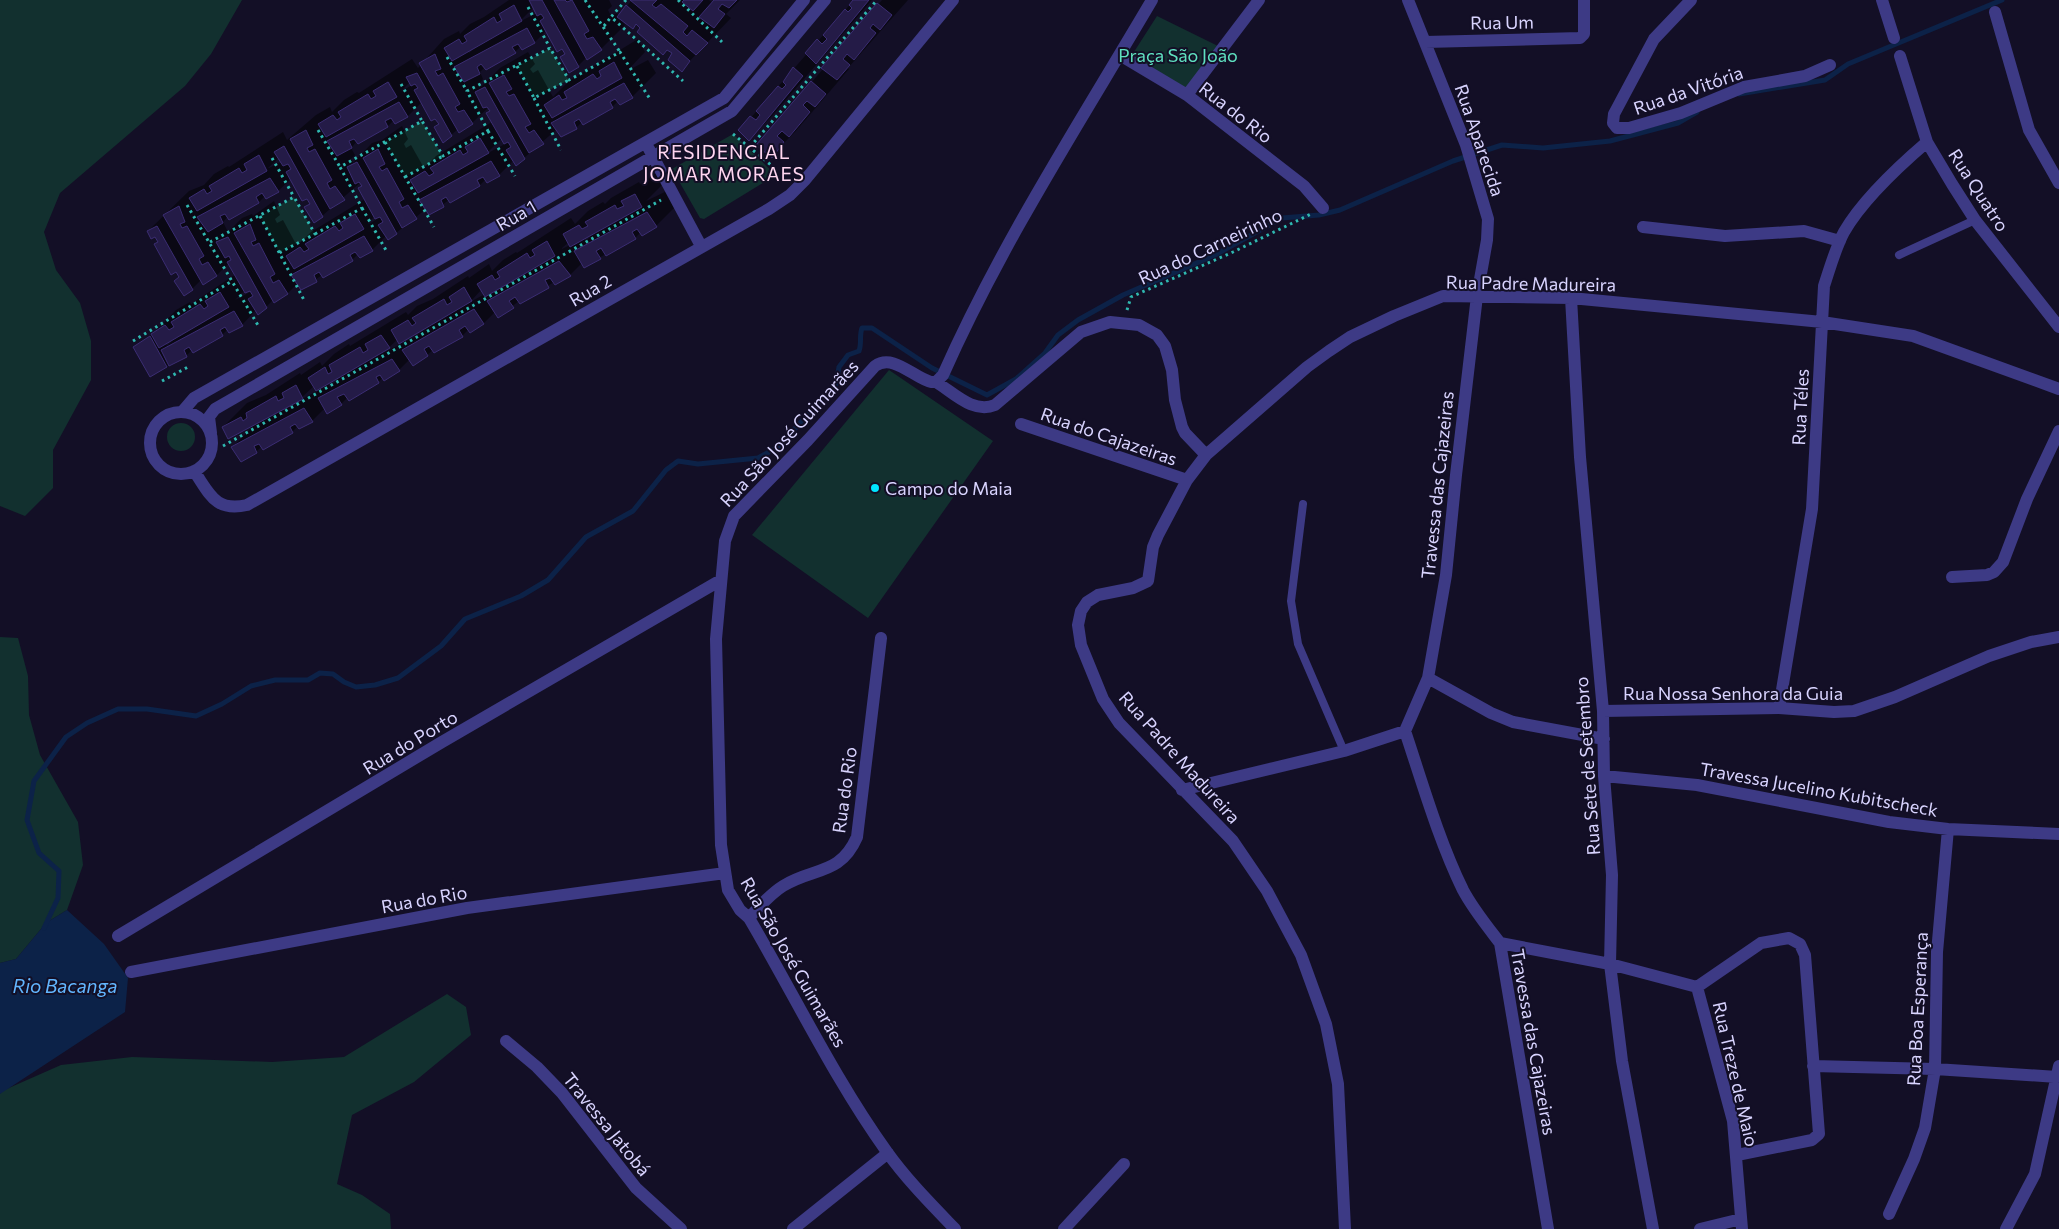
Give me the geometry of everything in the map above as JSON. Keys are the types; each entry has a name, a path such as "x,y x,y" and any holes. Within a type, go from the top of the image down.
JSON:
{"street":[{"name":"Rua 1","path":"804,0 724,98 646,144 194,398 182,412 173,413 158,423 150,439 154,457 167,470 176,473 194,471 202,466 212,451 209,418 215,409 732,112 825,0"},
{"name":"Rua 2","path":"194,471 215,502 232,507 247,505 769,209 790,195 805,180 953,0"},
{"path":"1152,0 1039,190 971,311 942,374 971,405 981,409 987,408 995,405 1081,332 1110,322 1139,325 1157,335 1165,346 1172,370 1175,400 1184,433 1206,455"},
{"path":"1187,96 1259,0"},
{"name":"Rua Aparecida","path":"1408,0 1466,146 1488,220 1487,240 1477,296"},
{"name":"Rua Um","path":"1425,42 1580,38 1584,34 1584,0"},
{"name":"Rua da Vitória","path":"1691,0 1654,39 1614,114 1613,123 1618,128 1629,128 1680,113 1744,88 1805,76 1830,64"},
{"path":"1882,0 1894,38"},
{"path":"1995,12 2029,130 2059,183"},
{"name":"Rua do Rio","path":"1120,55 1187,96 1304,186 1322,208"},
{"name":"Rua Quatro","path":"1900,56 1927,142 1975,220 2059,327"},
{"name":"Rua Téles","path":"1779,708 1812,509 1824,286 1845,230 1882,184 1927,142"},
{"path":"646,144 701,246"},
{"path":"1643,227 1725,236 1804,231 1840,241"},
{"name":"Rua Padre Madureira","path":"1345,1229 1338,1084 1326,1024 1301,954 1267,891 1233,841 1119,723 1103,698 1082,645 1078,625 1081,611 1087,602 1098,595 1133,588 1148,581 1153,547 1187,480 1206,455 1307,367 1350,337 1442,296 1571,298 1822,322 1913,336 2059,390"},
{"name":"Travessa das Cajazeiras","path":"1477,296 1446,575 1428,678 1405,731 1428,801 1463,889 1478,914 1500,943 1548,1229"},
{"name":"Rua Sete de Setembro","path":"1571,298 1580,457 1603,711 1604,776 1612,875 1610,964 1622,1061 1653,1229"},
{"name":"Rua São José Guimarães","path":"942,374 924,380 892,362 882,362 875,366 808,440 734,516 725,541 716,639 721,845 728,890 740,910 749,918 814,1034 888,1153 955,1229"},
{"path":"182,412 200,418 211,433"},
{"name":"Rua do Cajazeiras","path":"1021,424 1187,480"},
{"path":"1952,577 1987,575 1994,572 2003,562 2027,499 2059,431"},
{"name":"Rua do Porto","path":"118,936 433,748 721,580"},
{"name":"Rua Nossa Senhora da Guia","path":"1603,711 1779,708 1834,712 1854,711 1888,700 1989,656 2031,642 2059,637"},
{"name":"Rua do Rio","path":"749,918 783,886 829,870 842,861 852,850 857,837 881,638"},
{"path":"1428,678 1490,713 1513,722 1604,739"},
{"path":"1182,790 1344,751 1405,731"},
{"name":"Travessa Jucelino Kubitscheck","path":"1604,776 1697,785 1856,817 1948,829 2059,834"},
{"name":"Rua Boa Esperança","path":"1888,1214 1914,1159 1925,1128 1935,1069 1937,952 1948,829"},
{"name":"Rua do Rio","path":"131,972 467,908 725,873"},
{"name":"Rua Treze de Maio","path":"1500,943 1610,964 1698,987 1761,943 1788,938 1800,944 1805,955 1813,1066"},
{"name":"Rua Treze de Maio","path":"1698,987 1733,1121 1738,1155 1742,1224"},
{"name":"Travessa Jatobá","path":"506,1041 537,1067 562,1093 636,1188 681,1229"},
{"path":"1738,1155 1812,1140 1819,1134 1813,1066 2058,1071 2035,1174 2006,1229"},
{"path":"793,1229 888,1153"},
{"path":"1064,1229 1124,1164"},
{"path":"1700,1229 1742,1224"}],"lane":[{"path":"1899,255 1975,220"},
{"path":"1303,504 1291,601 1298,644 1344,751"}],"path":[{"path":"585,0 604,26 650,99"},
{"path":"604,26 626,0"},
{"path":"676,0 722,42"},
{"path":"750,147 877,0"},
{"path":"528,7 569,80"},
{"path":"611,17 683,81"},
{"path":"467,91 550,48"},
{"path":"534,98 620,52"},
{"path":"447,57 515,176"},
{"path":"517,66 561,150"},
{"path":"401,84 443,156"},
{"path":"340,167 422,121"},
{"path":"318,130 387,252"},
{"path":"405,177 488,131"},
{"path":"733,134 771,165"},
{"path":"385,142 434,227"},
{"path":"272,158 315,234"},
{"path":"210,242 294,197"},
{"path":"223,446 665,198"},
{"path":"188,204 259,327"},
{"path":"279,253 362,208"},
{"name":"Rua do Carneirinho","path":"1124,322 1132,297 1233,252 1322,208"},
{"path":"260,216 304,300"},
{"path":"133,341 232,281"},
{"path":"162,381 188,367"}],"green space":[{"path":"0,0 242,0 211,54 185,86 60,193 44,232 56,270 80,303 91,341 91,380 53,450 53,488 25,516 0,506"},
{"name":"Praça São João","path":"1157,16 1218,46 1186,89 1132,55"},
{"path":"550,48 569,80 534,98 517,66"},
{"path":"422,121 443,156 405,177 385,142"},
{"path":"733,134 776,175 704,219 700,218 672,169"},
{"path":"294,197 315,234 279,253 260,216"},
{"name":"Campo do Maia","path":"889,370 993,441 868,618 752,535"},
{"path":"181,423 191,427 195,437 191,447 181,451 171,447 167,437 171,427"},
{"path":"0,637 18,638 28,676 29,715 40,755 78,822 83,865 67,910 46,923 16,959 0,963"},
{"path":"447,994 466,1007 471,1035 414,1082 352,1115 337,1184 362,1195 390,1214 391,1229 0,1229 0,1094 2,1091 61,1065 132,1057 272,1062 344,1057"}],"water":[{"name":"Rio Bacanga","path":"67,910 104,944 128,978 125,1012 0,1094 0,963 16,959 46,923"}],"building":[{"path":"529,0 542,0 579,67 569,73 560,57 565,54 562,49 557,52 540,21 544,18 541,14 537,16"},
{"path":"554,0 565,0 567,2 572,0 589,31 584,34 587,39 593,37 602,50 587,60"},
{"path":"630,0 657,0 652,5 656,8 661,4 688,26 683,32 687,36 692,30 708,43 696,55"},
{"path":"684,0 703,0 693,11 682,2"},
{"path":"714,0 737,0 729,8 722,4 718,9 725,14 714,28 699,17"},
{"path":"853,0 869,0 816,64 805,53 817,39 822,44 827,39 823,35 845,9 848,12 852,8 849,5"},
{"path":"877,3 892,15 880,30 873,24 870,28 876,33 854,60 847,54 843,59 850,65 837,80 821,68"},
{"path":"514,5 522,21 452,61 444,48 459,39 462,44 467,41 464,36 494,17 497,23 502,20 499,14"},
{"path":"626,5 690,61 682,72 668,60 672,53 667,50 663,55 637,32 640,28 636,24 633,29 617,17"},
{"path":"527,28 535,43 522,50 518,44 512,47 516,53 486,70 481,64 477,67 480,74 464,82 454,67"},
{"path":"435,54 441,69 435,71 438,76 443,73 460,104 455,107 458,112 464,110 473,124 459,133 419,63"},
{"path":"614,62 622,78 552,118 544,105 559,95 562,100 567,98 564,92 593,74 597,79 601,76 599,71"},
{"path":"793,67 803,76 749,141 738,130 750,116 756,120 760,115 756,111 778,86 782,89 786,85 783,82"},
{"path":"417,73 452,136 443,143 434,127 439,124 435,119 431,121 414,90 418,88 415,84 411,86 406,77"},
{"path":"504,75 512,89 506,92 509,96 514,94 531,124 525,127 529,133 534,130 544,144 529,153 489,83"},
{"path":"811,81 826,94 815,107 807,101 803,105 810,112 789,137 782,131 777,136 784,142 772,158 756,145"},
{"path":"388,82 397,97 326,137 318,124 333,115 337,120 341,117 338,112 368,94 371,99 376,96 373,91"},
{"path":"624,83 633,98 620,105 615,99 610,102 613,108 583,125 579,119 574,122 577,129 561,137 551,123"},
{"path":"485,87 525,159 516,166 506,150 511,147 508,142 504,144 486,113 490,111 487,107 483,108 475,92"},
{"path":"399,102 408,117 395,124 391,118 385,121 388,127 358,144 354,139 349,141 352,148 337,156 327,141"},
{"path":"306,130 313,145 307,148 309,152 315,149 332,180 327,183 330,189 335,186 345,200 330,209 290,139"},
{"path":"480,138 489,153 418,193 410,180 425,171 429,176 434,173 430,168 460,150 463,155 468,152 465,147"},
{"path":"284,146 323,217 314,223 304,207 310,204 307,199 302,201 286,172 291,169 288,164 283,166 274,152"},
{"path":"378,149 385,164 379,167 382,171 387,168 404,199 399,202 402,208 408,205 417,219 402,228 363,158"},
{"path":"259,155 267,171 197,211 189,198 204,189 207,194 212,191 209,186 239,168 242,173 247,170 244,164"},
{"path":"491,161 500,176 487,183 483,177 477,180 480,186 450,203 446,197 441,200 444,207 429,215 419,200"},
{"path":"357,162 397,234 388,240 378,225 383,222 380,217 375,219 358,188 362,186 359,182 355,184 347,167"},
{"path":"270,178 279,192 266,199 262,193 256,197 259,203 229,220 225,214 220,216 223,223 208,232 197,217"},
{"path":"635,194 642,207 570,247 563,234 579,225 582,229 588,226 585,222 615,205 617,209 624,206 621,201"},
{"path":"179,206 185,222 180,224 182,228 187,226 204,256 199,259 202,265 208,262 217,276 203,285 163,215"},
{"path":"647,212 657,227 642,236 637,229 632,232 636,239 606,256 601,248 596,251 601,259 584,268 574,251"},
{"path":"355,214 364,229 294,269 286,256 300,247 304,252 309,249 305,244 335,226 339,231 343,228 340,223"},
{"path":"250,224 256,240 251,242 253,246 259,243 275,274 270,277 273,283 279,280 288,294 274,303 234,233"},
{"path":"157,226 193,290 184,296 174,281 179,277 176,272 171,275 154,244 158,242 155,237 151,239 147,231"},
{"path":"364,236 373,251 360,258 355,252 350,255 353,261 323,278 319,272 314,275 317,282 301,290 291,275"},
{"path":"228,237 267,308 258,315 248,299 253,296 250,291 245,293 227,262 231,260 229,256 225,258 216,242"},
{"path":"547,241 555,256 485,297 477,284 492,275 495,280 500,277 497,272 527,253 530,258 535,255 532,250"},
{"path":"559,261 571,276 555,285 550,278 545,280 549,288 520,304 515,297 509,301 514,308 498,318 487,301"},
{"path":"464,287 472,301 399,344 391,330 408,320 412,326 416,323 412,318 444,299 447,305 452,302 449,297"},
{"path":"220,292 229,307 159,348 151,334 165,325 169,330 174,327 171,322 200,304 204,309 208,306 205,301"},
{"path":"474,309 484,324 470,333 465,326 459,330 463,337 434,353 429,346 424,349 428,356 413,366 402,350"},
{"path":"234,311 243,326 229,333 225,327 220,330 223,336 193,353 189,347 184,350 187,357 169,366 161,350"},
{"path":"381,335 390,348 316,391 308,378 325,367 328,374 332,372 329,365 360,347 363,353 368,350 365,344"},
{"path":"150,336 167,367 150,377 133,347"},
{"path":"392,359 400,371 384,381 380,375 376,377 379,383 349,401 344,394 337,397 342,405 327,414 318,398"},
{"path":"296,385 303,399 228,439 222,427 241,417 243,421 247,418 246,413 276,396 278,401 284,398 282,393"},
{"path":"304,408 313,422 299,429 295,424 290,427 293,433 263,450 259,444 254,446 257,453 241,462 231,447"}],"waterway":[{"path":"1739,94 1825,80 1848,64 2002,0"},
{"path":"44,928 58,898 59,871 39,853 27,820 34,781 66,737 87,723 118,709 147,709 196,716 222,704 251,686 275,680 308,680 320,673 333,674 344,682 356,687 375,685 398,678 441,646 465,619 521,596 548,580 586,537 633,511 666,470 678,461 698,464 758,458 778,447 836,384 839,367 848,355 859,351 862,328 872,328 932,368 987,395 1016,379 1045,353 1058,335 1078,320 1123,295 1215,255 1282,218 1319,215 1340,210 1453,161 1502,145 1543,148 1610,141 1678,123 1697,112"}],"place":[{"name":"Campo do Maia","path":"875,488"}],"district":[{"name":"RESIDENCIAL JOMAR MORAES","path":"724,162"}]}
